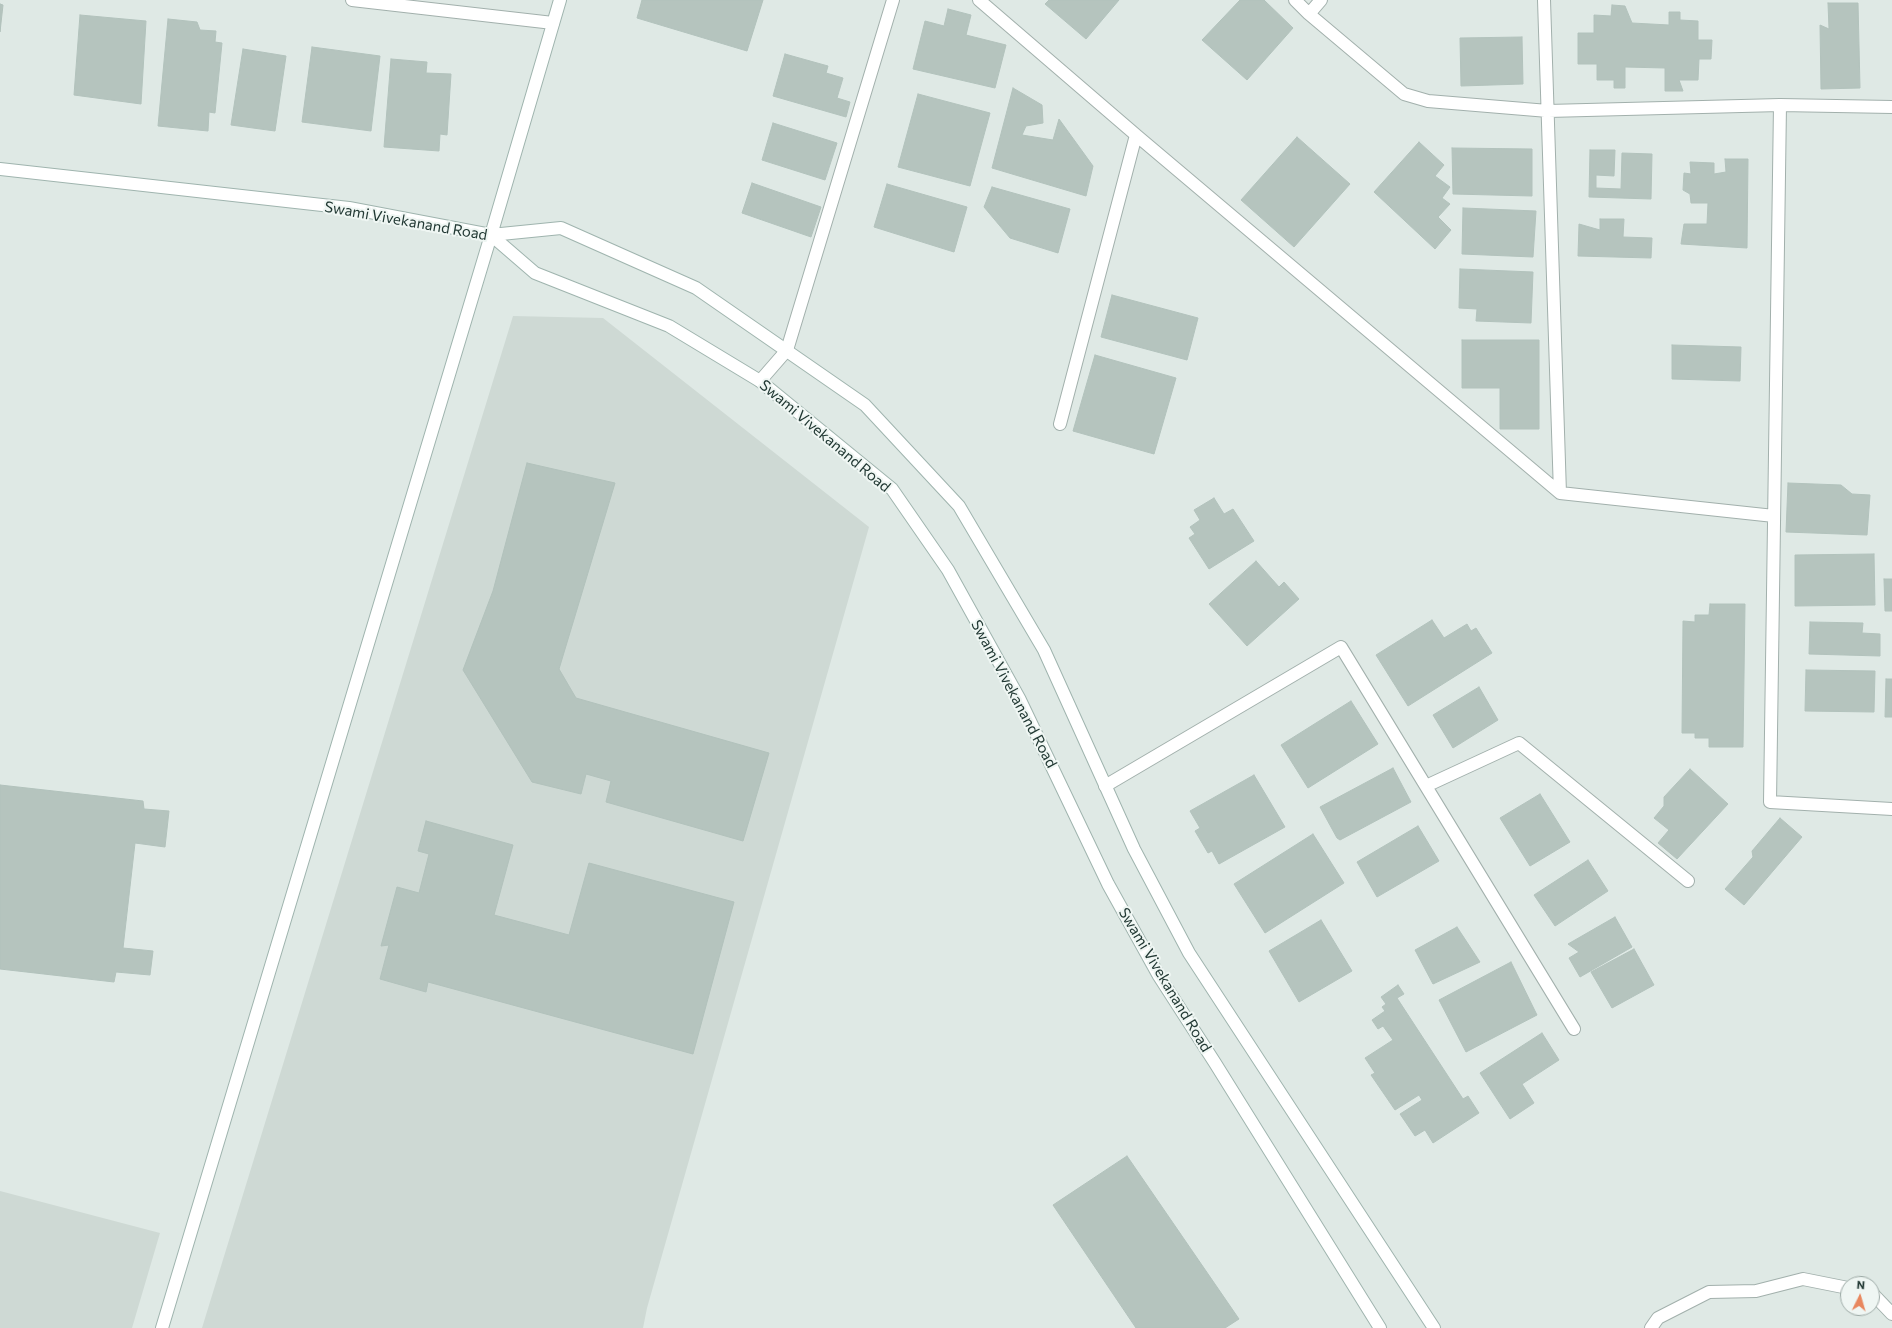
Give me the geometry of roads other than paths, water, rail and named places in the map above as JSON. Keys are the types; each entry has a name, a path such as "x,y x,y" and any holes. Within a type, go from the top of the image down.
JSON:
{"street":[{"path":"352,0 553,24"},
{"path":"162,1328 491,235 560,0"},
{"path":"760,381 787,350 893,0"},
{"path":"979,0 1136,135 1560,493 1774,516"},
{"path":"1295,0 1309,14 1404,94 1428,101 1548,111 1780,105 1892,107"},
{"path":"1309,14 1321,0"},
{"path":"1544,0 1560,493"},
{"path":"1780,105 1770,802 1892,809"},
{"path":"1060,424 1136,135"},
{"name":"Swami Vivekanand Road","path":"0,170 349,208 491,235 535,273 669,326 760,381 892,489 948,570 1020,700 1108,884 1159,976 1380,1328"},
{"path":"491,235 562,228 696,288 865,405 959,506 1044,650 1134,849 1189,952 1434,1328"},
{"path":"1105,786 1341,647 1574,1029"},
{"path":"1426,786 1519,743 1688,881"},
{"path":"1651,1328 1658,1318 1709,1292 1756,1291 1803,1279 1840,1286"},
{"path":"1880,1301 1892,1314"}]}
